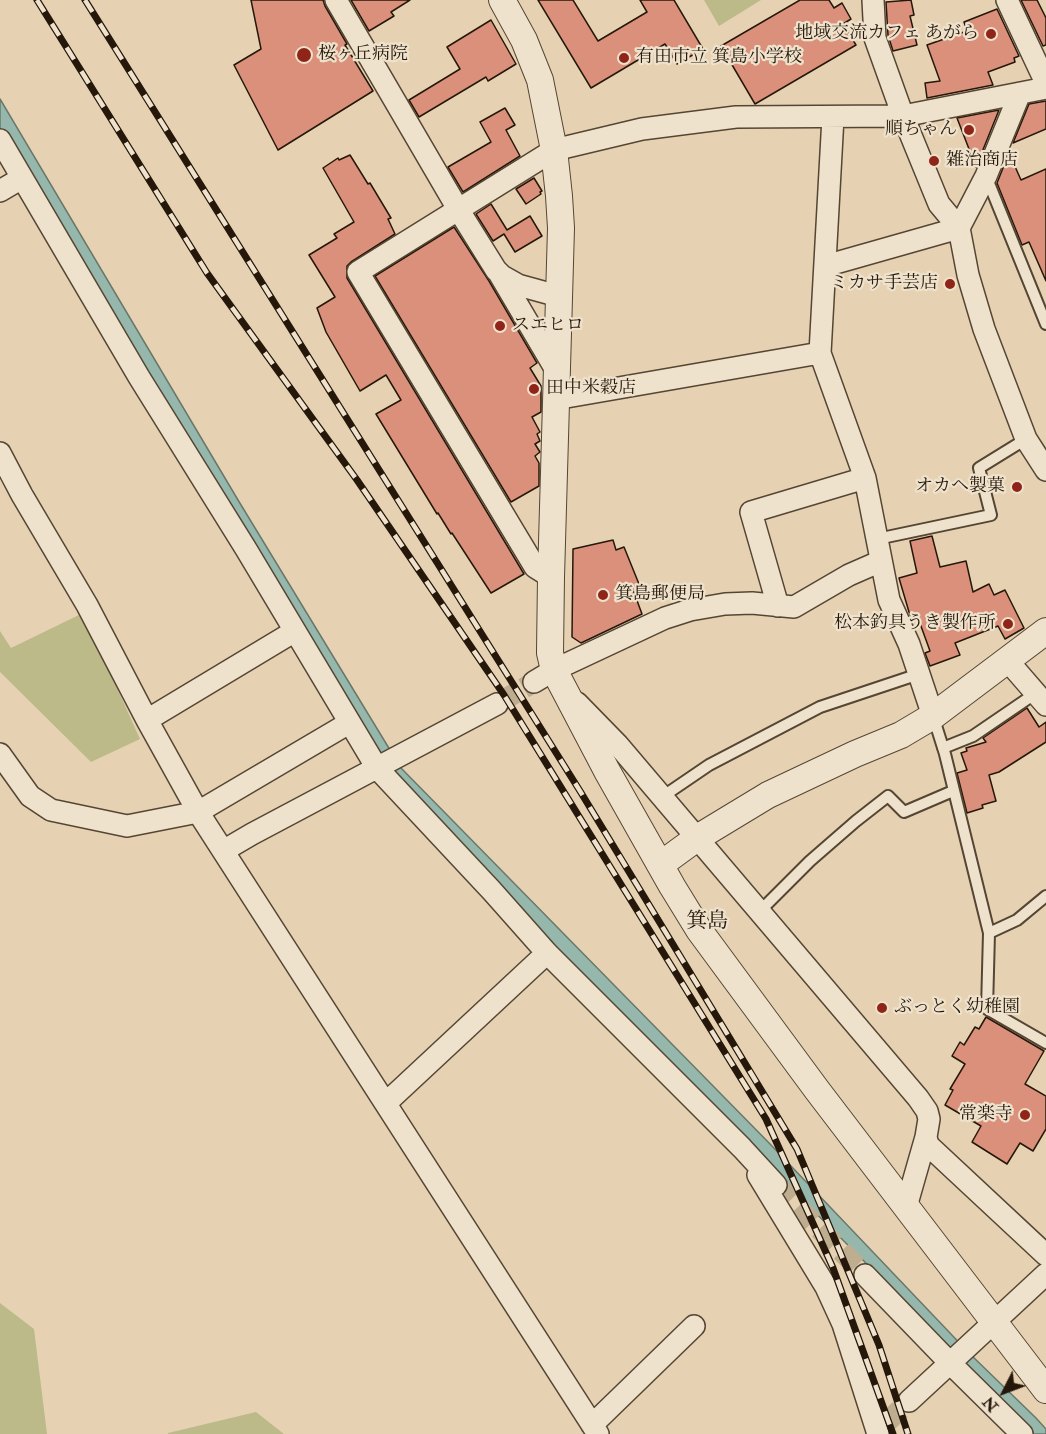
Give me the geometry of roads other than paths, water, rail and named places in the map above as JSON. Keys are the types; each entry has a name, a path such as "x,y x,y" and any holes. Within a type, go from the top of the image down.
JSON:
{"street":[{"path":"336,0 458,209 556,370"},
{"path":"502,0 534,61 544,97 554,150 561,228 555,399 550,680 699,930 1046,1390"},
{"path":"873,0 875,38 903,116 939,204 959,228 968,275 984,329 1026,439 1046,470"},
{"path":"1007,0 1046,83"},
{"path":"551,577 535,567 358,272 554,150 642,129 736,117 903,116 1046,88"},
{"path":"825,266 959,228 986,176 1020,93"},
{"path":"833,117 820,353 865,478 889,600 919,674 933,716"},
{"path":"0,140 139,377 296,631 376,768 547,952 776,1185"},
{"path":"0,190 22,178"},
{"path":"496,270 518,285 558,296"},
{"path":"555,399 820,353"},
{"path":"0,453 22,495 87,604 198,812 595,1429 694,1326"},
{"path":"778,606 751,512 865,478"},
{"path":"550,680 641,628 690,610 725,604 753,603 794,607 849,575 881,561"},
{"path":"147,720 296,631"},
{"path":"660,865 697,838 768,795 901,735 933,716 1046,631"},
{"path":"1007,660 1041,699"},
{"path":"550,680 618,745 927,1111 929,1119 926,1137 906,1207"},
{"path":"223,851 497,704"},
{"path":"0,754 30,796 51,810 127,826 198,812 349,723"},
{"path":"386,1103 547,952"},
{"path":"926,1137 928,1145 937,1155 1046,1255"},
{"path":"742,1148 826,1287 843,1324 881,1429"},
{"path":"909,1401 1046,1274"},
{"path":"865,1275 1022,1434"}],"lane":[{"path":"986,176 1046,324"},
{"path":"877,539 990,515 980,468 1026,439"},
{"path":"662,797 709,765 820,707 919,674"},
{"path":"943,748 973,736 1041,699"},
{"path":"933,716 989,933 987,1009 1046,1043"},
{"path":"760,911 810,861 888,796 904,812 953,791"},
{"path":"989,933 1017,920 1046,896"}],"water":[{"path":"0,99 238,500 401,768 771,1145 970,1354 1036,1418 1046,1429 1046,1434 1030,1434 969,1373 862,1259 748,1146 399,785 139,362 0,128"}],"tunnel":[{"path":"497,704 534,682"},
{"path":"776,1185 865,1275"},
{"path":"885,1424 909,1401"}],"railway":[{"path":"37,0 207,273 357,480 504,695 766,1119 833,1268 893,1434"},
{"path":"85,0 580,791 797,1149 879,1345 908,1434"}],"place":[{"name":"地域交流カフェ あがら","path":"991,34"},
{"name":"桜ヶ丘病院","path":"304,55"},
{"name":"有田市立 箕島小学校","path":"624,58"},
{"name":"順ちゃん","path":"969,130"},
{"name":"雑治商店","path":"934,161"},
{"name":"ミカサ手芸店","path":"950,284"},
{"name":"スエヒロ","path":"500,326"},
{"name":"田中米穀店","path":"534,389"},
{"name":"オカヘ製菓","path":"1017,487"},
{"name":"箕島郵便局","path":"603,595"},
{"name":"松本釣具うき製作所","path":"1008,624"},
{"name":"ぶっとく幼稚園","path":"882,1008"},
{"name":"常楽寺","path":"1025,1115"}],"district":[{"name":"箕島","path":"707,922"}]}
